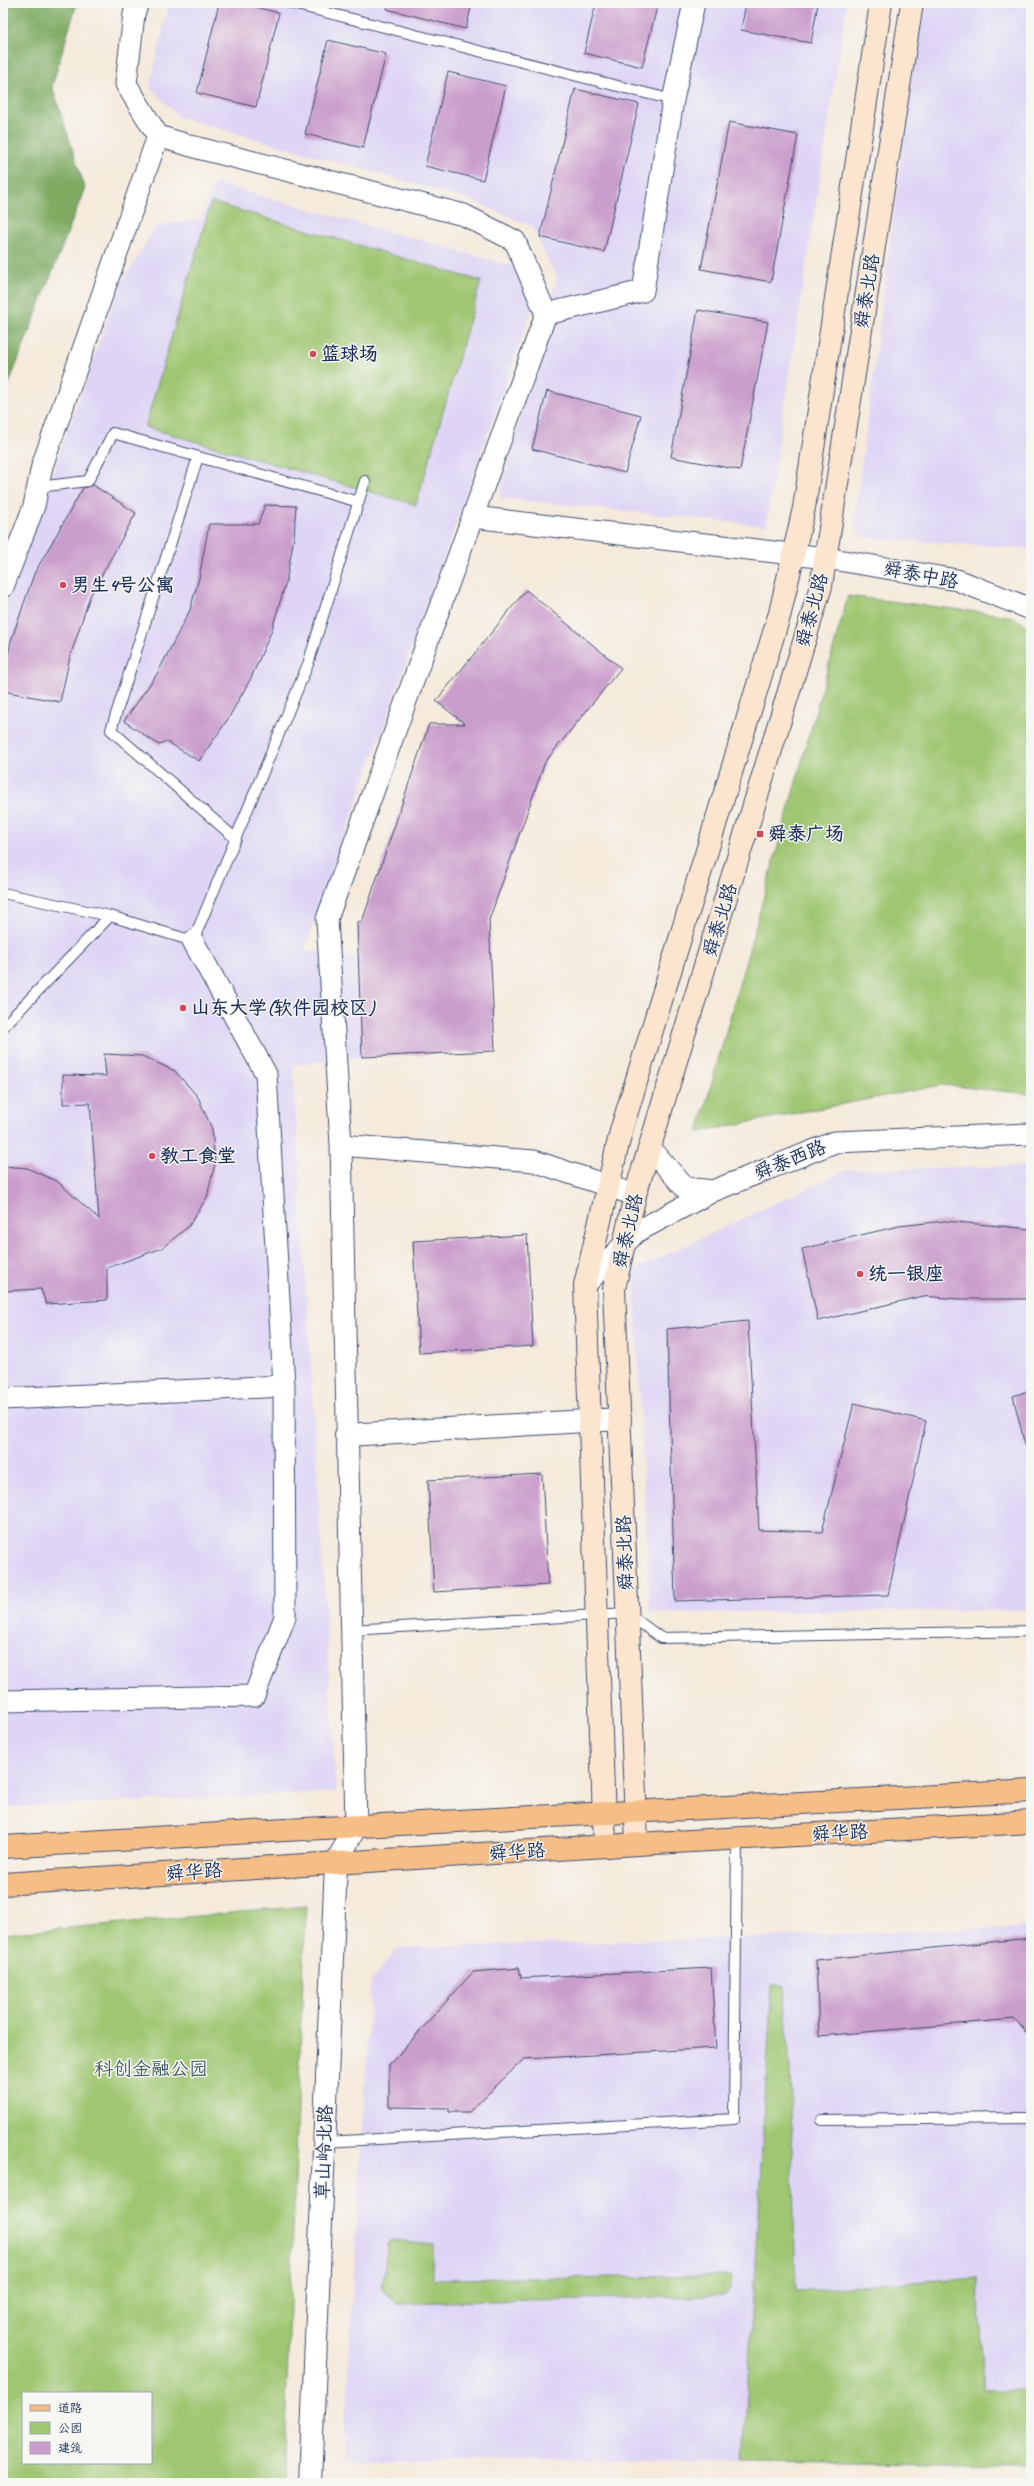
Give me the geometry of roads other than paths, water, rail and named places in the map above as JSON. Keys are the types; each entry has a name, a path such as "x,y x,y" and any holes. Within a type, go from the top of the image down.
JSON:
{"main road":[{"path":"605,1846 598,1614 585,1285 621,1131 780,613 809,556 804,508 881,3"},
{"name":"舜泰北路","path":"637,1844 614,1289 635,1195 821,586 809,556 912,3"},
{"name":"舜华路","path":"3,1847 605,1812 635,1812 1031,1791"},
{"name":"舜华路","path":"3,1884 637,1844 1031,1822"}],"street":[{"path":"138,3 134,14 126,84 158,136 198,148 464,215 515,241 546,314 327,919 341,1145 346,1435 356,1826"},
{"path":"546,314 643,291 673,100 694,3"},
{"path":"3,587 34,506 42,466 64,399 158,136"},
{"name":"舜泰中路","path":"473,517 809,556 957,580 1031,609"},
{"path":"3,1701 254,1696 285,1617 284,1386 266,1074 193,941"},
{"name":"舜泰西路","path":"585,1285 625,1242 643,1228 713,1191 835,1142 1031,1134"},
{"path":"652,1142 651,1149 685,1188 713,1191"},
{"path":"341,1145 534,1161 635,1195"},
{"path":"3,1400 284,1386"},
{"path":"346,1435 620,1419"},
{"name":"草山岭北路","path":"310,2483 336,1863 356,1826"}],"lane":[{"path":"289,3 673,100"},
{"path":"38,487 88,481 113,433 359,502"},
{"path":"198,457 111,730 236,839"},
{"path":"3,893 110,916 193,941 308,664 365,481"},
{"path":"3,1027 110,916"},
{"path":"351,1630 627,1613 661,1638 1031,1631"},
{"path":"324,2142 734,2119 737,1838"},
{"path":"822,2120 1031,2118"}],"place":[{"name":"篮球场","path":"313,354"},
{"name":"男生4号公寓","path":"63,585"},
{"name":"舜泰广场","path":"760,834"},
{"name":"山东大学(软件园校区)","path":"183,1008"},
{"name":"教工食堂","path":"152,1156"},
{"name":"统一银座","path":"860,1274"}],"park label":[{"name":"科创金融公园","path":"151,2069"}]}
